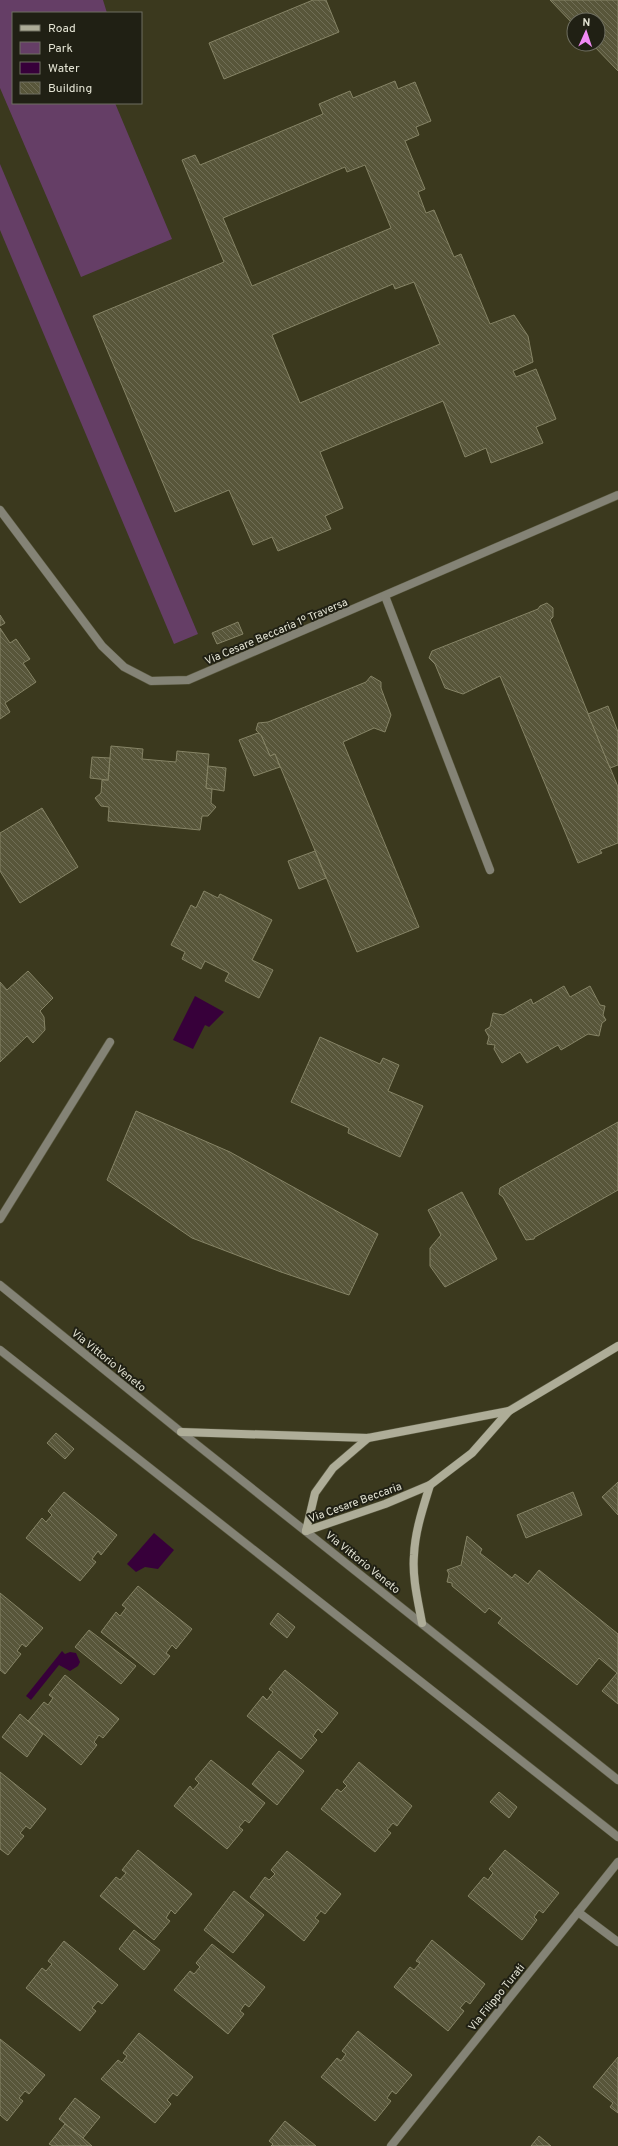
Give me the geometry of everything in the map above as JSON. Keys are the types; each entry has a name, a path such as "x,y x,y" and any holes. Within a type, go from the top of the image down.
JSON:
{"street":[{"name":"Via Cesare Beccaria 1º Traversa","path":"0,510 102,646 124,667 151,681 188,680 618,495"},
{"path":"385,596 490,870"},
{"path":"0,1220 110,1042"},
{"name":"Via Vittorio Veneto","path":"0,1286 618,1780"},
{"name":"Via Cesare Beccaria","path":"306,1531 385,1504 430,1485 472,1453 509,1411 618,1346"},
{"path":"0,1350 618,1837"},
{"name":"Via Cesare Beccaria","path":"181,1432 368,1438 509,1411"},
{"name":"Via Cesare Beccaria","path":"306,1531 315,1493 332,1468 368,1438"},
{"path":"422,1623 413,1556 418,1525 430,1485"},
{"name":"Via Filippo Turati","path":"391,2146 618,1862"},
{"path":"578,1912 618,1942"}],"green space":[{"path":"0,0 103,0 107,12 12,12 12,104 115,104 172,239 81,277 0,88"},
{"path":"0,164 198,634 174,644 0,230"}],"water":[{"path":"195,996 224,1012 209,1027 205,1025 193,1049 173,1040"},
{"path":"154,1533 174,1550 158,1569 145,1567 136,1572 127,1564"},
{"path":"62,1651 65,1654 70,1652 76,1653 80,1662 78,1666 70,1671 59,1665 31,1700 26,1696"}],"building":[{"path":"313,0 326,0 339,32 224,79 209,43"},
{"path":"550,0 618,0 618,71 600,52 606,52 606,12 566,12 566,17"},
{"path":"395,81 398,89 415,82 431,121 416,127 419,135 405,141 425,189 418,192 426,213 434,210 454,257 461,254 490,324 514,315 528,336 533,362 513,371 516,377 536,369 556,419 536,427 543,443 491,463 486,448 465,457 443,401 320,452 343,508 325,516 331,529 278,551 272,537 253,545 229,490 175,512 93,316 224,262 182,160 195,155 200,165 323,114 319,104 350,91 353,98","holes":["365,165 391,228 252,286 223,218 345,167 347,172","414,282 440,344 300,403 272,335 393,284 395,289"]},
{"path":"547,603 553,608 553,617 550,620 618,787 618,843 600,850 602,853 578,863 500,676 463,694 445,688 435,664 429,658 432,651 538,609 540,606"},
{"path":"0,615 5,623 0,626"},
{"path":"238,622 243,634 217,644 212,633"},
{"path":"0,628 10,643 16,639 30,659 23,663 36,682 5,703 10,712 0,719"},
{"path":"371,676 381,682 381,688 391,715 385,732 374,728 343,742 419,927 357,952 275,754 270,756 261,735 256,730 258,723 268,722 366,682"},
{"path":"608,706 618,732 618,765 610,768 588,714"},
{"path":"258,733 261,735 270,756 275,754 280,767 254,776 239,740"},
{"path":"111,746 143,749 142,759 176,762 177,751 209,754 206,788 212,789 211,803 216,807 208,816 202,816 200,830 108,821 109,807 101,806 95,798 101,793 102,780 108,780"},
{"path":"92,757 110,758 108,780 90,778"},
{"path":"208,766 226,768 224,791 206,788"},
{"path":"42,808 78,867 20,903 0,871 0,833"},
{"path":"315,851 326,878 299,889 288,861"},
{"path":"204,891 218,898 220,894 272,920 252,960 273,970 259,998 225,981 229,973 205,961 201,969 182,959 185,952 171,945 191,905 196,908"},
{"path":"28,971 53,998 40,1011 44,1017 45,1030 33,1043 27,1036 0,1062 0,982 7,990"},
{"path":"564,986 570,997 590,986 600,1005 605,1006 603,1015 606,1020 602,1023 599,1036 588,1034 561,1050 558,1045 527,1063 520,1052 502,1063 494,1049 495,1045 487,1044 489,1037 485,1030 490,1027 493,1013 503,1015 531,999 533,1004"},
{"path":"320,1037 380,1064 383,1058 399,1065 388,1091 423,1106 400,1157 348,1133 349,1128 291,1102"},
{"path":"136,1111 230,1152 378,1234 349,1295 281,1272 192,1238 107,1180"},
{"path":"618,1122 618,1190 535,1237 534,1239 526,1240 503,1197 499,1194 500,1188"},
{"path":"462,1192 497,1259 445,1287 430,1266 430,1248 441,1235 428,1210"},
{"path":"56,1433 74,1449 65,1459 47,1443"},
{"path":"618,1482 618,1515 602,1497"},
{"path":"64,1492 117,1535 101,1555 98,1551 92,1559 96,1562 80,1581 26,1538 42,1518 46,1522 52,1515 48,1511"},
{"path":"573,1492 582,1515 526,1538 517,1515"},
{"path":"467,1536 482,1549 480,1553 512,1578 515,1574 528,1584 539,1570 618,1634 618,1704 602,1691 617,1673 599,1658 577,1685 498,1623 502,1618 489,1608 485,1613 452,1586 452,1583 447,1582 449,1574 447,1570 461,1565"},
{"path":"138,1586 192,1629 176,1649 172,1645 166,1653 170,1656 154,1675 101,1632 116,1612 120,1616 126,1608 122,1605"},
{"path":"0,1593 43,1628 26,1647 22,1644 17,1651 21,1654 5,1674 0,1670"},
{"path":"278,1613 295,1627 287,1638 270,1624"},
{"path":"89,1630 136,1666 121,1684 75,1647"},
{"path":"285,1670 338,1713 322,1733 318,1729 313,1736 317,1740 301,1759 247,1716 263,1696 267,1700 273,1692 269,1689"},
{"path":"65,1675 119,1719 103,1738 99,1735 94,1742 97,1745 81,1765 28,1721 44,1702 48,1705 53,1698 49,1695"},
{"path":"20,1714 43,1734 27,1757 2,1737"},
{"path":"279,1751 304,1771 277,1805 252,1784"},
{"path":"211,1760 265,1803 249,1823 245,1820 239,1827 243,1830 227,1849 174,1806 190,1786 193,1790 199,1783 195,1779"},
{"path":"359,1762 412,1806 397,1826 393,1823 387,1830 391,1833 375,1852 321,1809 337,1789 341,1792 347,1786 343,1782"},
{"path":"0,1772 46,1809 30,1829 26,1826 20,1833 24,1836 8,1855 0,1849"},
{"path":"499,1792 517,1807 509,1818 490,1802"},
{"path":"138,1850 192,1894 175,1914 171,1910 166,1918 170,1921 154,1940 100,1896 116,1877 120,1880 126,1873 122,1870"},
{"path":"505,1850 559,1893 543,1913 539,1910 534,1917 537,1920 522,1940 468,1896 484,1877 488,1880 493,1873 489,1869"},
{"path":"287,1851 341,1894 325,1914 321,1911 315,1918 319,1921 304,1941 250,1897 265,1877 269,1880 275,1874 271,1870"},
{"path":"234,1891 264,1915 233,1953 204,1930"},
{"path":"134,1930 160,1950 144,1970 119,1949"},
{"path":"432,1940 485,1984 470,2004 466,2001 460,2008 464,2011 448,2031 394,1987 410,1967 414,1970 420,1963 416,1961"},
{"path":"64,1941 118,1985 102,2004 98,2001 92,2008 96,2011 80,2031 26,1988 42,1968 46,1971 52,1964 48,1961"},
{"path":"212,1944 265,1987 249,2007 245,2004 240,2011 244,2014 228,2034 174,1990 190,1971 194,1974 200,1967 196,1963"},
{"path":"358,2031 412,2075 396,2094 392,2091 387,2098 391,2101 375,2121 321,2077 337,2058 341,2061 346,2054 342,2051"},
{"path":"139,2033 193,2077 177,2096 173,2093 167,2100 171,2104 155,2123 101,2079 118,2060 122,2063 127,2056 123,2053"},
{"path":"0,2039 45,2075 29,2094 25,2091 19,2098 23,2101 7,2121 0,2115"},
{"path":"618,2057 618,2113 610,2107 613,2103 593,2087"},
{"path":"75,2098 100,2117 83,2138 59,2119"},
{"path":"285,2121 316,2146 271,2146 273,2144 269,2141"},
{"path":"65,2124 92,2146 53,2146 49,2144"},
{"path":"539,2136 551,2146 531,2146"}]}
